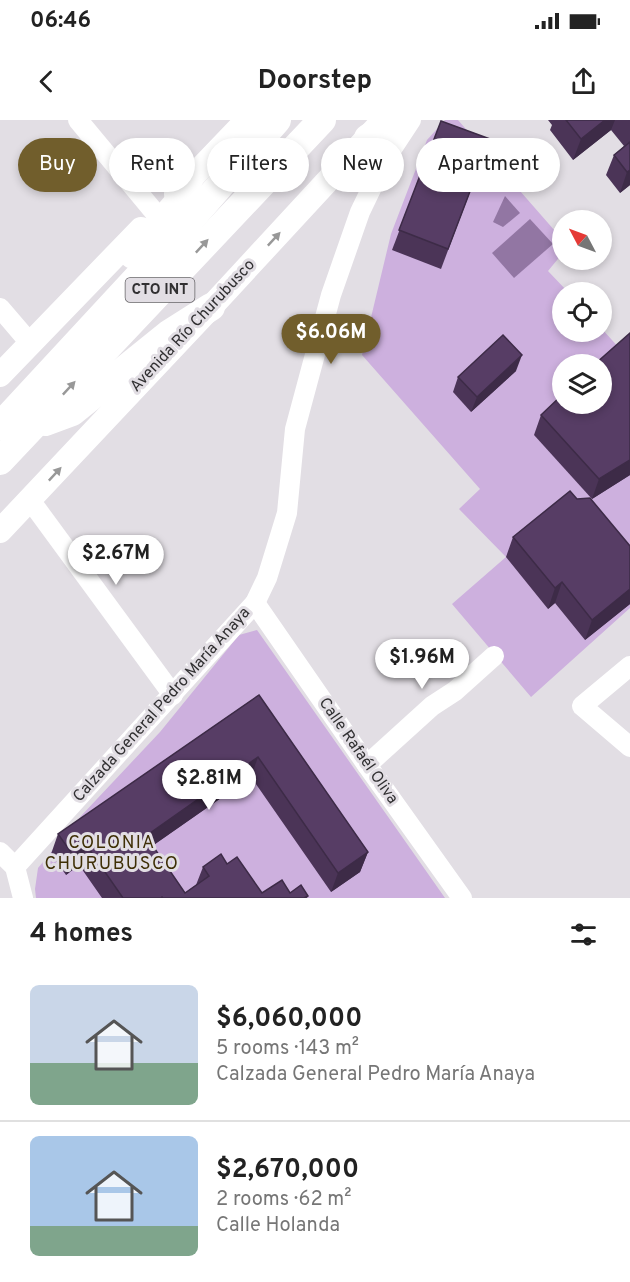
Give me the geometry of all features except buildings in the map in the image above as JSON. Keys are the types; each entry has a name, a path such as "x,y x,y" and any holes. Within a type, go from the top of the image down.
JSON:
{"highway":[{"name":"CTO INT","path":"0,461 16,421 277,120"},
{"name":"CTO INT","path":"16,421 322,120"},
{"path":"375,129 396,120"},
{"path":"184,192 175,207 122,268 41,354 16,421 72,412 170,333 211,307"}],"main road":[{"name":"CTO INT","path":"195,174 247,120"},
{"name":"Avenida Río Churubusco","path":"0,531 375,129"},
{"name":"CTO INT","path":"0,375 177,192"}],"street":[{"path":"78,120 156,214"},
{"name":"Calzada General Pedro María Anaya","path":"15,867 255,603 267,578 287,513 295,429 331,295 360,213 386,158 411,120"},
{"path":"0,308 30,343"},
{"path":"30,500 173,695"},
{"name":"Calle Rafaél Oliva","path":"255,603 462,898"},
{"path":"367,765 432,706 455,691 494,656"},
{"path":"630,666 582,706 630,747"},
{"path":"0,852 15,867 23,898"}],"shaded area":[{"path":"445,120 458,120 474,138 429,138"},
{"path":"416,169 416,192 521,192 552,228 552,266 548,271 558,282 552,282 552,342 612,342 612,340 630,360 630,608 531,697 452,604 506,557 459,509 480,489 362,355 391,234"},
{"path":"505,196 520,213 503,227 493,222"},
{"path":"530,219 552,243 514,278 492,253"},
{"path":"257,630 445,898 36,898 38,868 81,816 160,732 239,635"}],"district":[{"name":"COLONIA CHURUBUSCO","path":"112,853"}]}
